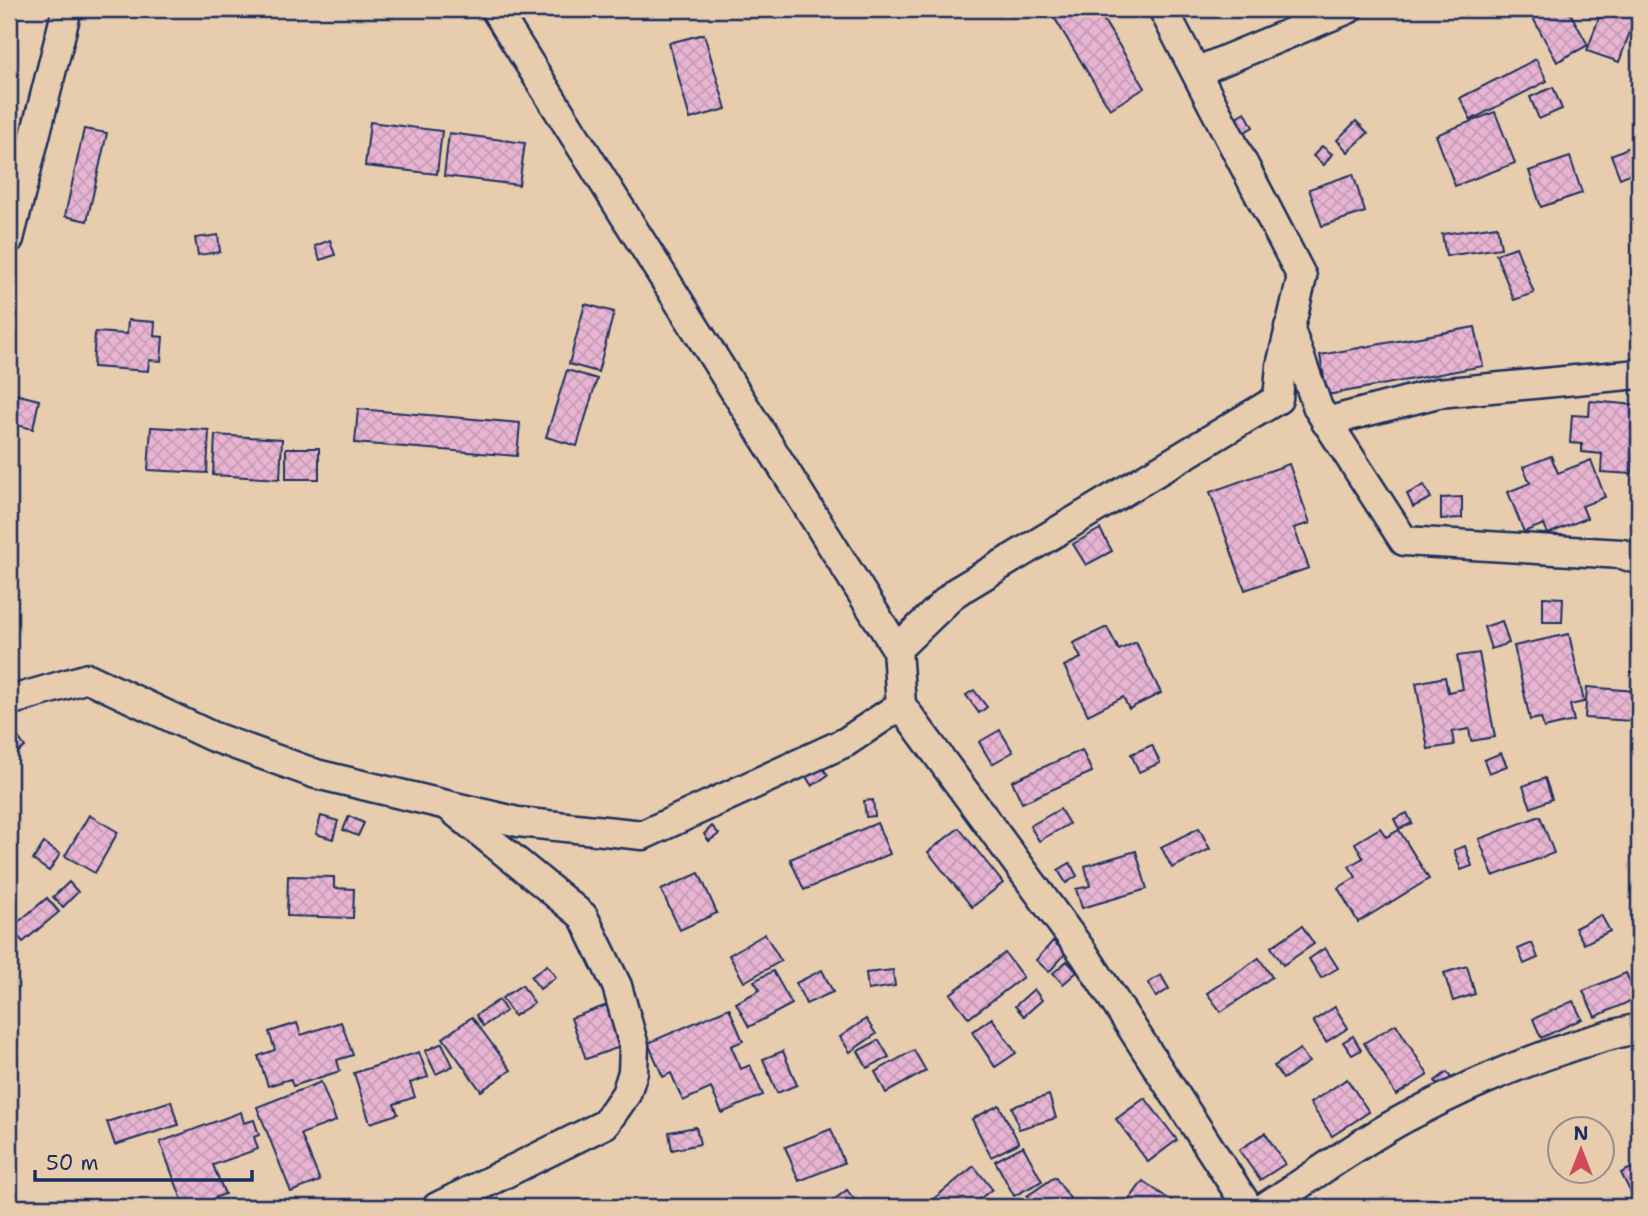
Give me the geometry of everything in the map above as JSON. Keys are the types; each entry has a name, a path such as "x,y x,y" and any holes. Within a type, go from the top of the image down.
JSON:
{"street":[{"path":"9,239 67,9"},
{"path":"495,9 897,649 901,705 1084,954 1248,1207"},
{"path":"897,649 956,592 1279,399 1289,327 1302,277 1163,9"},
{"path":"1196,72 1348,9"},
{"path":"1289,327 1318,408 1404,541 1622,554 1639,560"},
{"path":"1326,422 1438,393 1639,374"},
{"path":"9,701 88,678 211,736 316,774 518,822 643,835 846,742 901,705"},
{"path":"437,1207 605,1125 626,1094 633,1072 634,1046 617,986 583,916 446,805"},
{"path":"1265,1207 1404,1119 1504,1070 1597,1037 1639,1028"}],"building":[{"path":"1049,9 1097,9 1145,88 1110,109"},
{"path":"1267,9 1285,9 1285,15 1266,13"},
{"path":"1528,9 1568,9 1588,45 1557,62"},
{"path":"1602,9 1638,9 1619,62 1587,51"},
{"path":"704,34 726,109 690,119 669,43"},
{"path":"1536,59 1547,81 1471,120 1460,98"},
{"path":"1553,87 1562,109 1539,119 1530,97"},
{"path":"1245,112 1253,127 1234,138 1226,123"},
{"path":"1495,112 1515,163 1455,186 1436,135"},
{"path":"1356,121 1368,133 1348,152 1337,140"},
{"path":"370,122 442,131 437,174 365,166"},
{"path":"84,129 107,133 87,221 65,216"},
{"path":"449,133 525,143 519,185 444,176"},
{"path":"1639,143 1639,170 1620,178 1611,155"},
{"path":"1322,146 1332,154 1324,165 1313,156"},
{"path":"1570,157 1582,193 1541,207 1529,171"},
{"path":"1353,174 1365,212 1322,226 1309,189"},
{"path":"1497,226 1501,248 1446,256 1442,234"},
{"path":"218,235 220,252 198,255 195,238"},
{"path":"330,240 335,255 320,260 315,246"},
{"path":"1516,247 1534,293 1514,300 1496,254"},
{"path":"585,304 614,312 598,372 569,364"},
{"path":"128,320 155,322 154,336 163,337 161,361 149,360 148,371 93,367 95,332 127,334"},
{"path":"1475,327 1483,366 1327,395 1320,355"},
{"path":"567,370 597,379 577,446 546,437"},
{"path":"11,393 39,400 33,429 9,423"},
{"path":"1590,401 1637,405 1632,474 1601,472 1602,454 1582,452 1582,444 1570,443 1572,415 1589,416"},
{"path":"358,409 520,423 517,456 355,443"},
{"path":"151,427 209,430 207,473 148,470"},
{"path":"215,435 282,439 280,479 213,475"},
{"path":"286,448 319,448 319,479 286,479"},
{"path":"1551,456 1558,473 1591,460 1605,497 1582,506 1587,518 1548,534 1544,524 1524,532 1508,492 1530,483 1523,467"},
{"path":"1289,464 1310,523 1294,528 1309,568 1245,590 1210,492"},
{"path":"1639,484 1639,514 1631,511"},
{"path":"1424,485 1431,498 1413,507 1407,494"},
{"path":"1462,497 1462,518 1441,519 1441,498"},
{"path":"1100,529 1112,551 1086,565 1073,544"},
{"path":"1543,597 1563,598 1562,622 1543,622"},
{"path":"1502,621 1509,643 1491,649 1484,627"},
{"path":"1107,627 1119,650 1136,642 1161,693 1129,709 1123,697 1088,715 1064,666 1081,658 1073,643"},
{"path":"1569,634 1584,702 1570,705 1574,721 1544,728 1541,718 1530,720 1514,646"},
{"path":"1479,653 1495,737 1471,741 1469,729 1452,732 1454,745 1428,749 1416,683 1445,677 1448,692 1463,689 1457,656"},
{"path":"1587,687 1635,691 1633,721 1585,718"},
{"path":"974,690 987,707 979,713 966,695"},
{"path":"9,724 25,747 9,759"},
{"path":"1000,730 1013,752 992,764 979,742"},
{"path":"1152,745 1160,763 1139,772 1131,754"},
{"path":"1082,750 1092,772 1022,803 1012,781"},
{"path":"1501,753 1507,766 1489,773 1484,760"},
{"path":"818,762 828,775 812,786 803,772"},
{"path":"1545,778 1552,799 1531,808 1523,786"},
{"path":"873,800 875,816 866,817 864,801"},
{"path":"1060,809 1069,824 1039,841 1030,826"},
{"path":"1407,813 1412,823 1399,829 1394,819"},
{"path":"89,815 118,832 95,873 65,856"},
{"path":"321,816 338,821 333,839 316,834"},
{"path":"349,816 364,823 358,836 343,830"},
{"path":"1540,816 1554,853 1493,876 1479,839"},
{"path":"877,823 890,854 804,890 790,859"},
{"path":"712,826 719,834 709,841 704,834"},
{"path":"959,828 1003,883 972,907 928,852"},
{"path":"1199,828 1210,849 1172,868 1161,847"},
{"path":"1380,828 1386,837 1399,830 1429,879 1358,922 1338,888 1356,877 1349,866 1363,858 1355,843"},
{"path":"44,843 60,854 49,871 33,860"},
{"path":"1465,846 1472,866 1461,870 1454,850"},
{"path":"1136,851 1147,889 1082,908 1076,889 1090,886 1085,866"},
{"path":"1070,863 1077,876 1066,883 1058,870"},
{"path":"699,873 717,913 680,930 661,890"},
{"path":"288,876 334,877 334,888 354,889 353,918 287,916"},
{"path":"69,882 78,892 63,907 53,897"},
{"path":"47,898 59,912 23,942 11,928"},
{"path":"1601,915 1610,931 1584,944 1575,928"},
{"path":"1302,926 1314,944 1283,965 1271,947"},
{"path":"765,934 781,961 744,982 729,955"},
{"path":"1053,941 1066,953 1049,972 1036,960"},
{"path":"1532,943 1538,958 1524,964 1518,949"},
{"path":"1325,948 1338,968 1321,978 1309,959"},
{"path":"1005,953 1023,977 969,1018 950,994"},
{"path":"1259,958 1272,977 1221,1012 1207,993"},
{"path":"1067,961 1077,972 1063,984 1053,973"},
{"path":"547,965 556,977 540,989 531,977"},
{"path":"1467,966 1475,994 1453,1001 1444,973"},
{"path":"822,970 833,992 806,1004 796,983"},
{"path":"893,970 895,986 868,990 866,973"},
{"path":"773,971 792,1004 749,1027 736,1003 760,990 754,981"},
{"path":"1626,973 1637,998 1595,1017 1583,991"},
{"path":"1161,975 1169,989 1156,997 1148,983"},
{"path":"522,985 534,1003 514,1016 502,998"},
{"path":"1034,989 1042,1000 1024,1016 1015,1006"},
{"path":"499,1000 506,1011 483,1026 476,1015"},
{"path":"1573,1001 1582,1019 1541,1038 1533,1019"},
{"path":"607,1005 623,1046 586,1059 571,1018"},
{"path":"1335,1007 1348,1028 1326,1042 1313,1021"},
{"path":"729,1008 743,1041 731,1046 741,1069 750,1065 763,1095 722,1113 711,1088 683,1101 671,1073 663,1077 648,1043"},
{"path":"472,1017 511,1070 481,1091 443,1038"},
{"path":"992,1018 1016,1053 995,1067 972,1032"},
{"path":"866,1019 876,1034 850,1052 840,1037"},
{"path":"341,1022 353,1055 337,1060 340,1071 293,1086 290,1079 268,1086 258,1056 275,1050 269,1032 297,1023 301,1035"},
{"path":"1396,1024 1428,1075 1396,1095 1364,1043"},
{"path":"1353,1036 1361,1050 1352,1055 1343,1042"},
{"path":"879,1040 889,1057 867,1068 858,1051"},
{"path":"442,1043 453,1066 436,1074 425,1051"},
{"path":"1300,1049 1309,1062 1283,1079 1274,1066"},
{"path":"914,1050 926,1071 886,1093 875,1072"},
{"path":"783,1051 797,1085 777,1093 763,1059"},
{"path":"419,1052 428,1077 410,1083 415,1097 394,1104 398,1114 370,1123 354,1073"},
{"path":"1447,1072 1454,1083 1442,1091 1435,1081"},
{"path":"1347,1079 1369,1112 1332,1136 1310,1103"},
{"path":"321,1082 336,1121 301,1134 320,1181 291,1192 257,1107"},
{"path":"1049,1095 1056,1118 1019,1129 1012,1107"},
{"path":"1639,1097 1639,1115 1630,1103"},
{"path":"1145,1098 1177,1140 1148,1162 1116,1119"},
{"path":"171,1101 178,1125 115,1145 107,1122"},
{"path":"999,1105 1019,1143 991,1157 972,1119"},
{"path":"241,1112 244,1123 254,1120 259,1135 254,1137 258,1149 213,1165 225,1194 214,1198 217,1207 194,1207 193,1202 184,1205 160,1142"},
{"path":"696,1127 700,1144 672,1150 669,1132"},
{"path":"831,1129 844,1163 799,1181 785,1147"},
{"path":"1265,1133 1285,1164 1260,1180 1239,1150"},
{"path":"1023,1146 1042,1181 1014,1196 995,1161"},
{"path":"1639,1164 1639,1194 1633,1197 1621,1173"},
{"path":"974,1166 992,1189 970,1207 927,1207 926,1205"},
{"path":"1055,1177 1076,1207 1035,1207 1027,1196"},
{"path":"1143,1181 1180,1207 1124,1207"},
{"path":"847,1190 860,1207 824,1207"}]}
